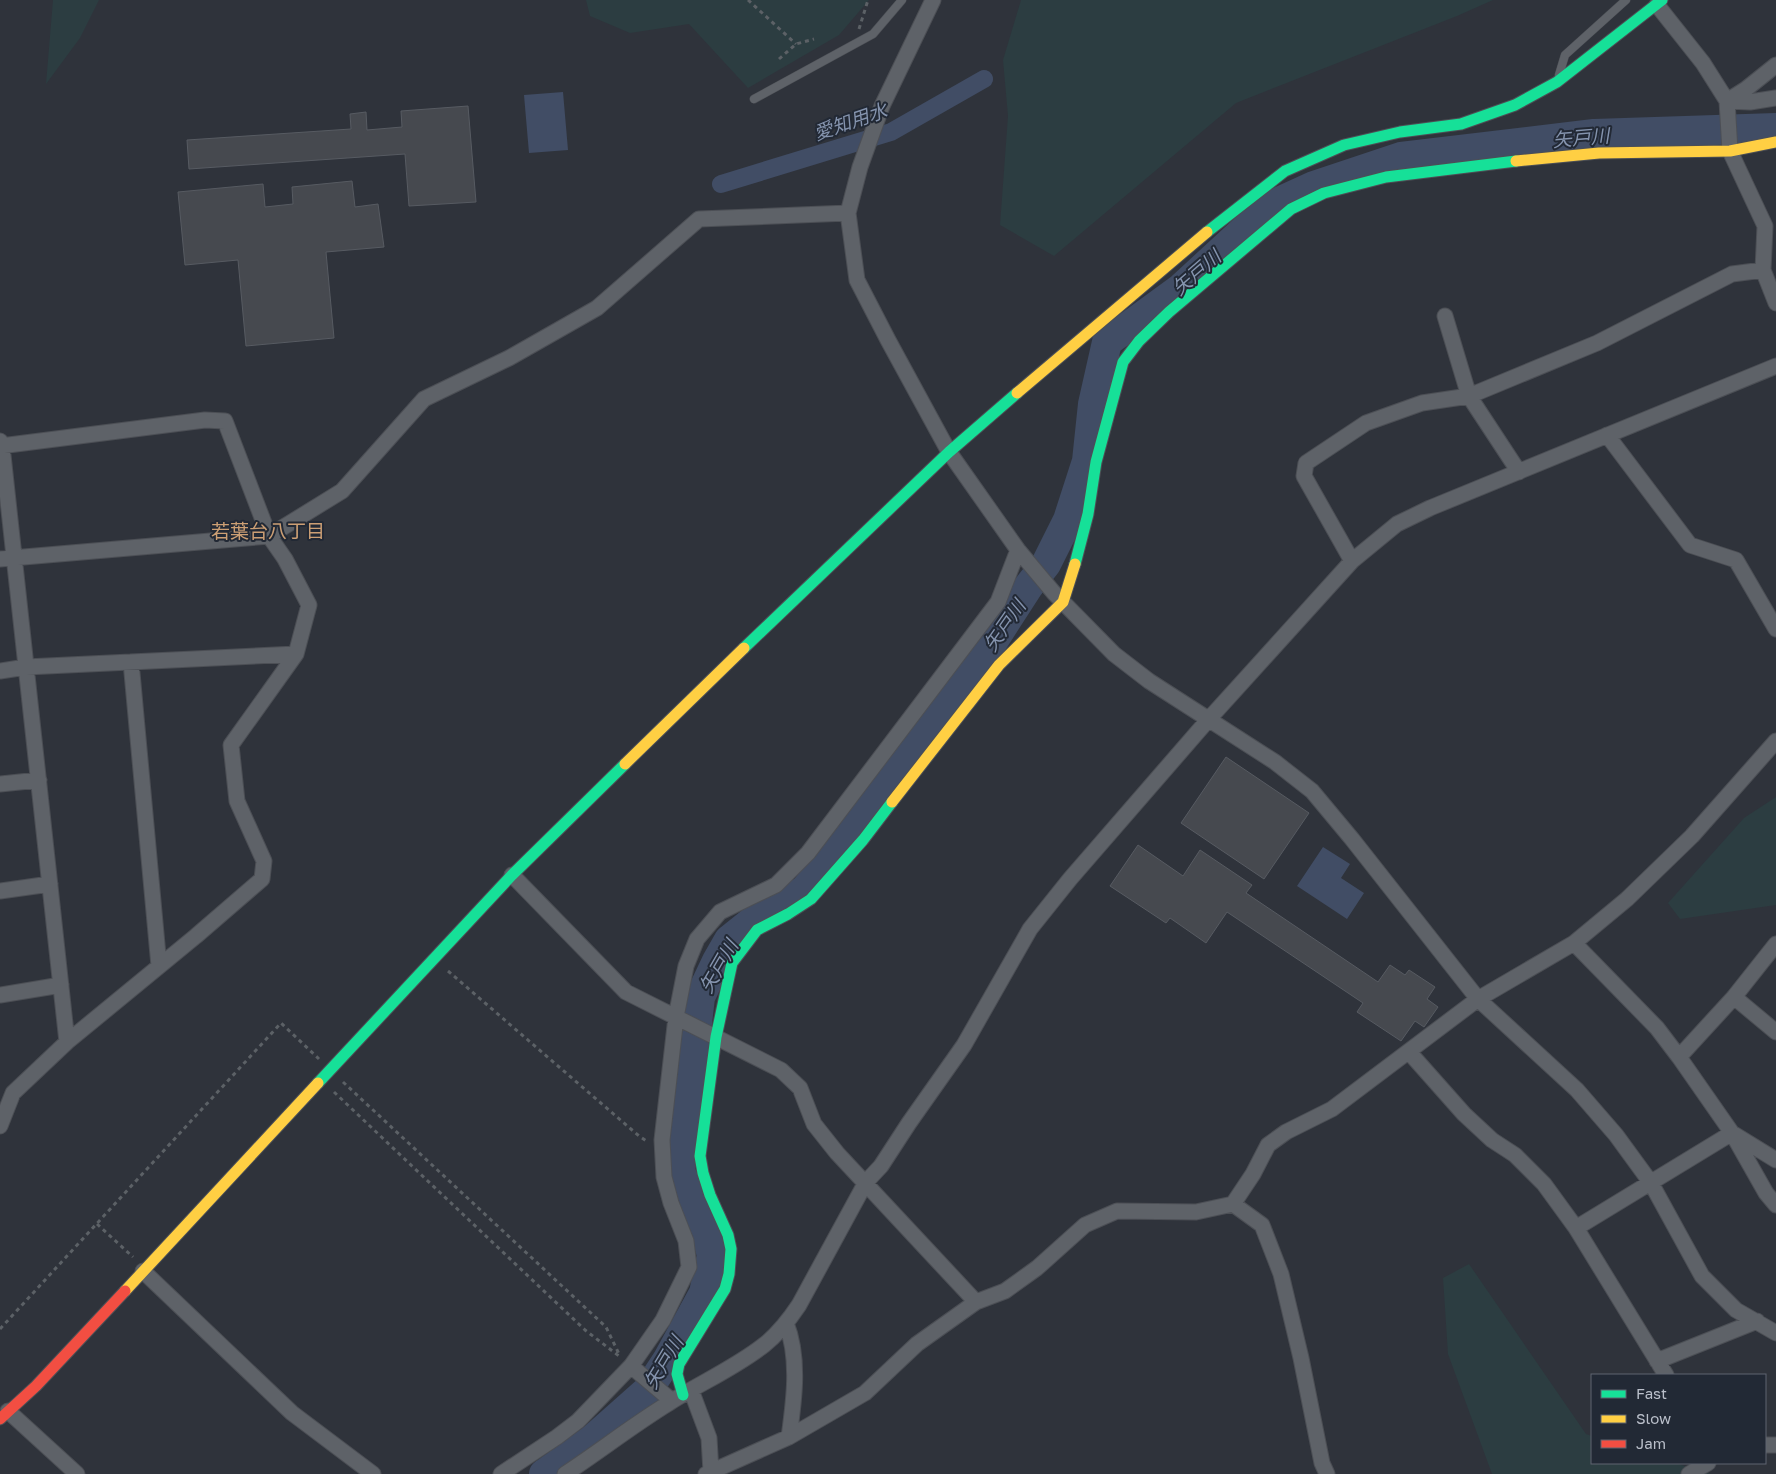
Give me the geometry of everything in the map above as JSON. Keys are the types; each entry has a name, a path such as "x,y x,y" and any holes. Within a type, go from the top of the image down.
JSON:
{"street":[{"path":"932,0 882,106 860,166 848,212 857,280 892,349 949,452 1018,550 1058,598 1114,654 1149,681 1275,762 1312,791 1478,999 1576,1090 1616,1135 1651,1183 1702,1276 1736,1310 1776,1333"},
{"path":"77,1474 4,1415 36,1386 512,875 718,673 949,452 1201,237 1285,171 1344,145 1400,132 1461,124 1515,104 1557,82 1660,2 1703,62 1727,101 1730,151 1766,226 1763,270 1776,303"},
{"path":"1727,101 1746,89 1776,65"},
{"path":"1727,101 1750,102 1776,98"},
{"path":"1776,142 1730,151 1599,152 1472,166 1386,177 1324,193 1291,209 1169,312 1139,341 1123,362 1096,462 1085,524 1073,572 1058,598 999,665 863,840 812,899 757,930 732,963 716,1037 700,1156 710,1195 728,1235 731,1249 729,1274 725,1289 679,1364 677,1374 682,1395 710,1438 708,1473 789,1437 865,1394 917,1344 976,1302 1005,1291 1037,1268 1085,1225 1117,1211 1196,1212 1233,1204 1253,1174 1268,1145 1286,1132 1332,1109 1478,999 1574,943 1627,899 1692,836 1776,741"},
{"path":"7,558 269,536 342,491 424,399 509,358 597,308 699,219 848,212"},
{"path":"1352,561 1304,476 1306,464 1366,423 1422,403 1469,396 1597,343 1732,274 1763,270"},
{"path":"1445,316 1469,396 1519,472"},
{"path":"565,1474 629,1428 734,1366 764,1345 786,1324 799,1305 866,1182 881,1166 964,1045 1030,929 1070,879 1208,720 1352,561 1397,524 1430,508 1776,366"},
{"path":"0,1126 7,1094 262,879 264,860 237,800 231,745 296,654 308,604 284,559 269,536 225,421 205,420 1,444 7,558 26,667 67,1042"},
{"path":"1608,435 1690,546 1736,560 1776,629"},
{"path":"500,1474 578,1421 631,1366 663,1320 689,1267 686,1241 671,1203 664,1177 662,1142 676,1017 686,966 697,939 720,912 776,885 808,853 998,602 1018,550"},
{"path":"0,671 26,667 296,654"},
{"path":"130,662 159,966"},
{"path":"0,784 39,780"},
{"path":"512,875 626,992 781,1070 800,1088 814,1124 837,1153 976,1302"},
{"path":"0,891 50,884"},
{"path":"1574,943 1657,1028 1680,1057 1732,1133 1766,1192 1776,1205"},
{"path":"1680,1057 1734,997 1776,944"},
{"path":"0,995 61,985"},
{"path":"1734,997 1776,1032"},
{"path":"1409,1052 1464,1114 1492,1140 1514,1155 1544,1184 1576,1228 1665,1374"},
{"path":"1576,1228 1732,1133"},
{"path":"1732,1133 1776,1160"},
{"path":"1233,1204 1262,1226 1282,1274 1322,1463 1327,1474"},
{"path":"144,1270 292,1413 373,1474"},
{"path":"1657,1361 1756,1321"},
{"path":"786,1324 792,1338 794,1372 794,1406 789,1437"},
{"path":"631,1366 682,1395"},
{"path":"1689,1474 1706,1464"}],"lane":[{"path":"754,99 874,34 902,0"},
{"path":"1557,82 1566,55 1626,0"}],"path":[{"path":"748,0 796,44"},
{"path":"852,46 868,0"},
{"path":"779,59 796,44 814,39"},
{"path":"434,959 639,1136 649,1142 662,1142"},
{"path":"0,1329 281,1023 606,1327 621,1358 585,1330 320,1079"},
{"path":"97,1224 144,1270"}],"shaded area":[{"path":"53,0 99,0 80,38 46,84"},
{"path":"586,0 869,0 839,35 748,88 689,24 630,33 590,16"},
{"path":"1021,0 1493,0 1236,103 1054,256 1000,225 1008,116 1003,60"},
{"path":"1776,797 1776,905 1680,919 1668,903 1744,818"},
{"path":"1469,1264 1586,1434 1591,1436 1591,1464 1678,1464 1711,1474 1492,1474 1448,1354 1443,1278"}],"water":[{"path":"563,92 568,150 529,153 524,95"},
{"path":"1323,847 1350,864 1341,878 1364,893 1347,919 1297,886"}],"building":[{"path":"468,106 476,202 409,206 405,154 189,169 187,140 351,129 350,114 366,112 367,130 402,127 401,111"},
{"path":"352,181 355,207 378,204 384,247 326,252 334,338 246,346 238,260 185,265 178,192 263,184 265,207 293,204 292,187"},
{"path":"1226,757 1309,813 1264,879 1181,823"},
{"path":"1138,845 1183,876 1200,850 1252,885 1246,893 1378,982 1390,965 1405,975 1409,970 1435,987 1427,999 1438,1007 1424,1027 1415,1021 1401,1041 1357,1012 1363,1003 1227,912 1206,943 1170,918 1166,923 1110,886"}],"waterway":[{"name":"愛知用水","path":"721,184 891,132 984,79"},
{"name":"矢戸川","path":"544,1474 593,1439 647,1391 668,1359 704,1293 712,1255 702,1221 680,1171 700,997 717,961 729,940 759,916 805,890 885,782 988,649 1028,587 1046,564 1068,520 1087,461 1093,404 1107,342 1181,288 1270,206 1314,186 1401,157 1594,134 1776,128"}],"traffic: fast":[{"path":"1207,232 1285,171 1344,145 1400,132 1461,124 1515,105 1557,82 1662,0"},
{"path":"1075,564 1088,514 1096,462 1123,362 1139,341 1169,312 1291,209 1324,193 1386,177 1516,161"},
{"path":"744,648 949,452 1017,393"},
{"path":"318,1083 512,875 625,764"},
{"path":"683,1395 677,1374 679,1364 725,1289 729,1274 731,1249 728,1235 710,1195 700,1156 716,1037 732,963 757,930 788,914 811,899 863,840 892,802"}],"traffic: slow":[{"path":"1516,161 1599,153 1730,151 1776,142"},
{"path":"1017,393 1207,232"},
{"path":"892,802 999,665 1063,602 1075,564"},
{"path":"625,764 744,648"},
{"path":"125,1291 318,1083"}],"traffic: jam":[{"path":"0,1419 36,1386 125,1291"}],"district":[{"name":"若葉台八丁目","path":"268,530"}]}
